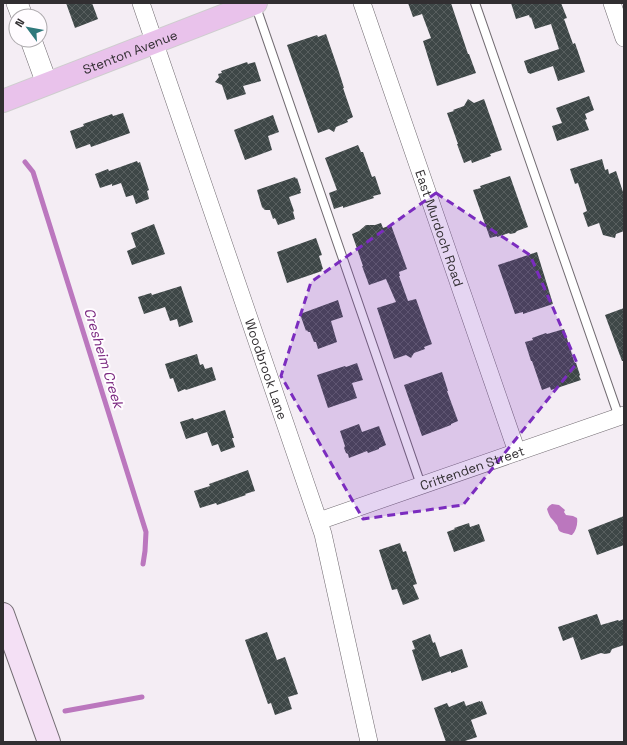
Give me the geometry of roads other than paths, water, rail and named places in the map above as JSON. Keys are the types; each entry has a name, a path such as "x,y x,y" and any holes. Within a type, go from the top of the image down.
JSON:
{"main road":[{"name":"Stenton Avenue","path":"3,101 252,4"},
{"path":"3,614 49,742"}],"street":[{"name":"Woodbrook Lane","path":"141,3 319,521 327,548 369,742"},
{"name":"East Murdoch Road","path":"362,3 517,452"},
{"path":"612,3 624,38"},
{"path":"34,48 47,84"},
{"name":"Crittenden Street","path":"319,521 621,416"}],"lane":[{"path":"475,3 621,416"},
{"path":"252,4 421,485"}],"waterway":[{"name":"Cresheim Creek","path":"25,162 33,172 146,532 143,564"},
{"path":"65,711 142,697"}]}
